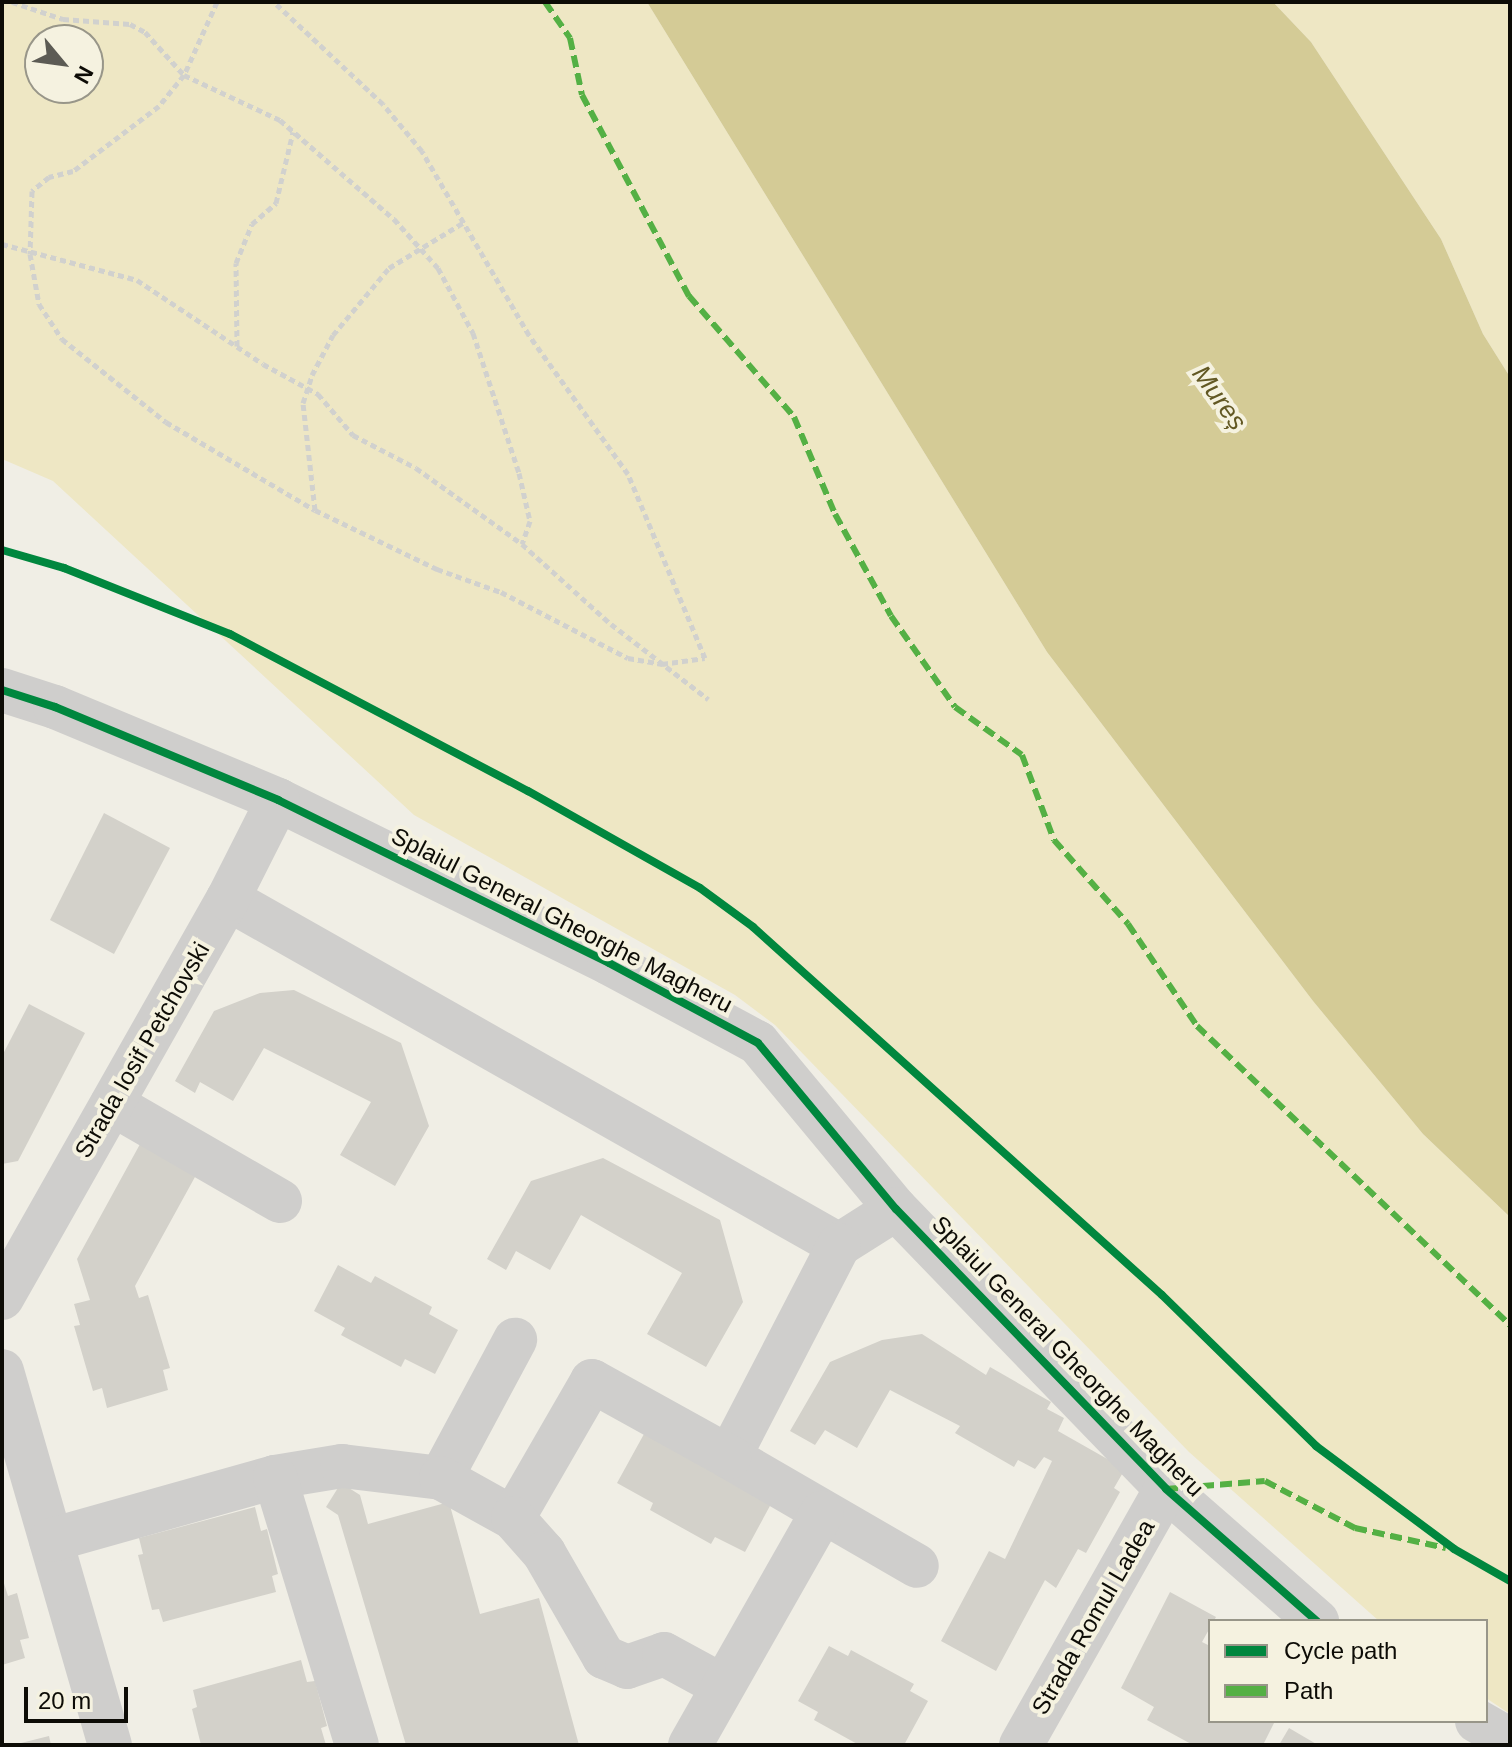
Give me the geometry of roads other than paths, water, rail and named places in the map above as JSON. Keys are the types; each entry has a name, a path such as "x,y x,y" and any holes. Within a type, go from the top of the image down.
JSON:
{"street":[{"name":"Splaiul General Gheorghe Magheru","path":"2,690 55,707 278,800 609,963 758,1043 896,1209 1166,1489 1315,1619"},
{"name":"Strada Iosif Petchovski","path":"2,1298 228,899 278,800"},
{"path":"228,899 839,1245"},
{"path":"112,1104 280,1201"},
{"path":"729,1457 839,1245 896,1209"},
{"path":"441,1478 515,1340"},
{"path":"2,1371 110,1745"},
{"path":"513,1518 592,1381 917,1566"},
{"path":"51,1540 275,1477 342,1466 441,1478 513,1518 544,1553 604,1657 627,1667 664,1654 723,1686"},
{"path":"275,1477 327,1491"},
{"path":"275,1477 357,1745"},
{"name":"Strada Romul Ladea","path":"1035,1740 1166,1489"},
{"path":"690,1745 822,1513"},
{"path":"1480,1723 1510,1740"}],"water":[{"name":"Mureș","path":"647,2 1273,2 1311,42 1441,239 1483,334 1510,377 1510,1217 1423,1134 1313,1001 1047,652"}]}
